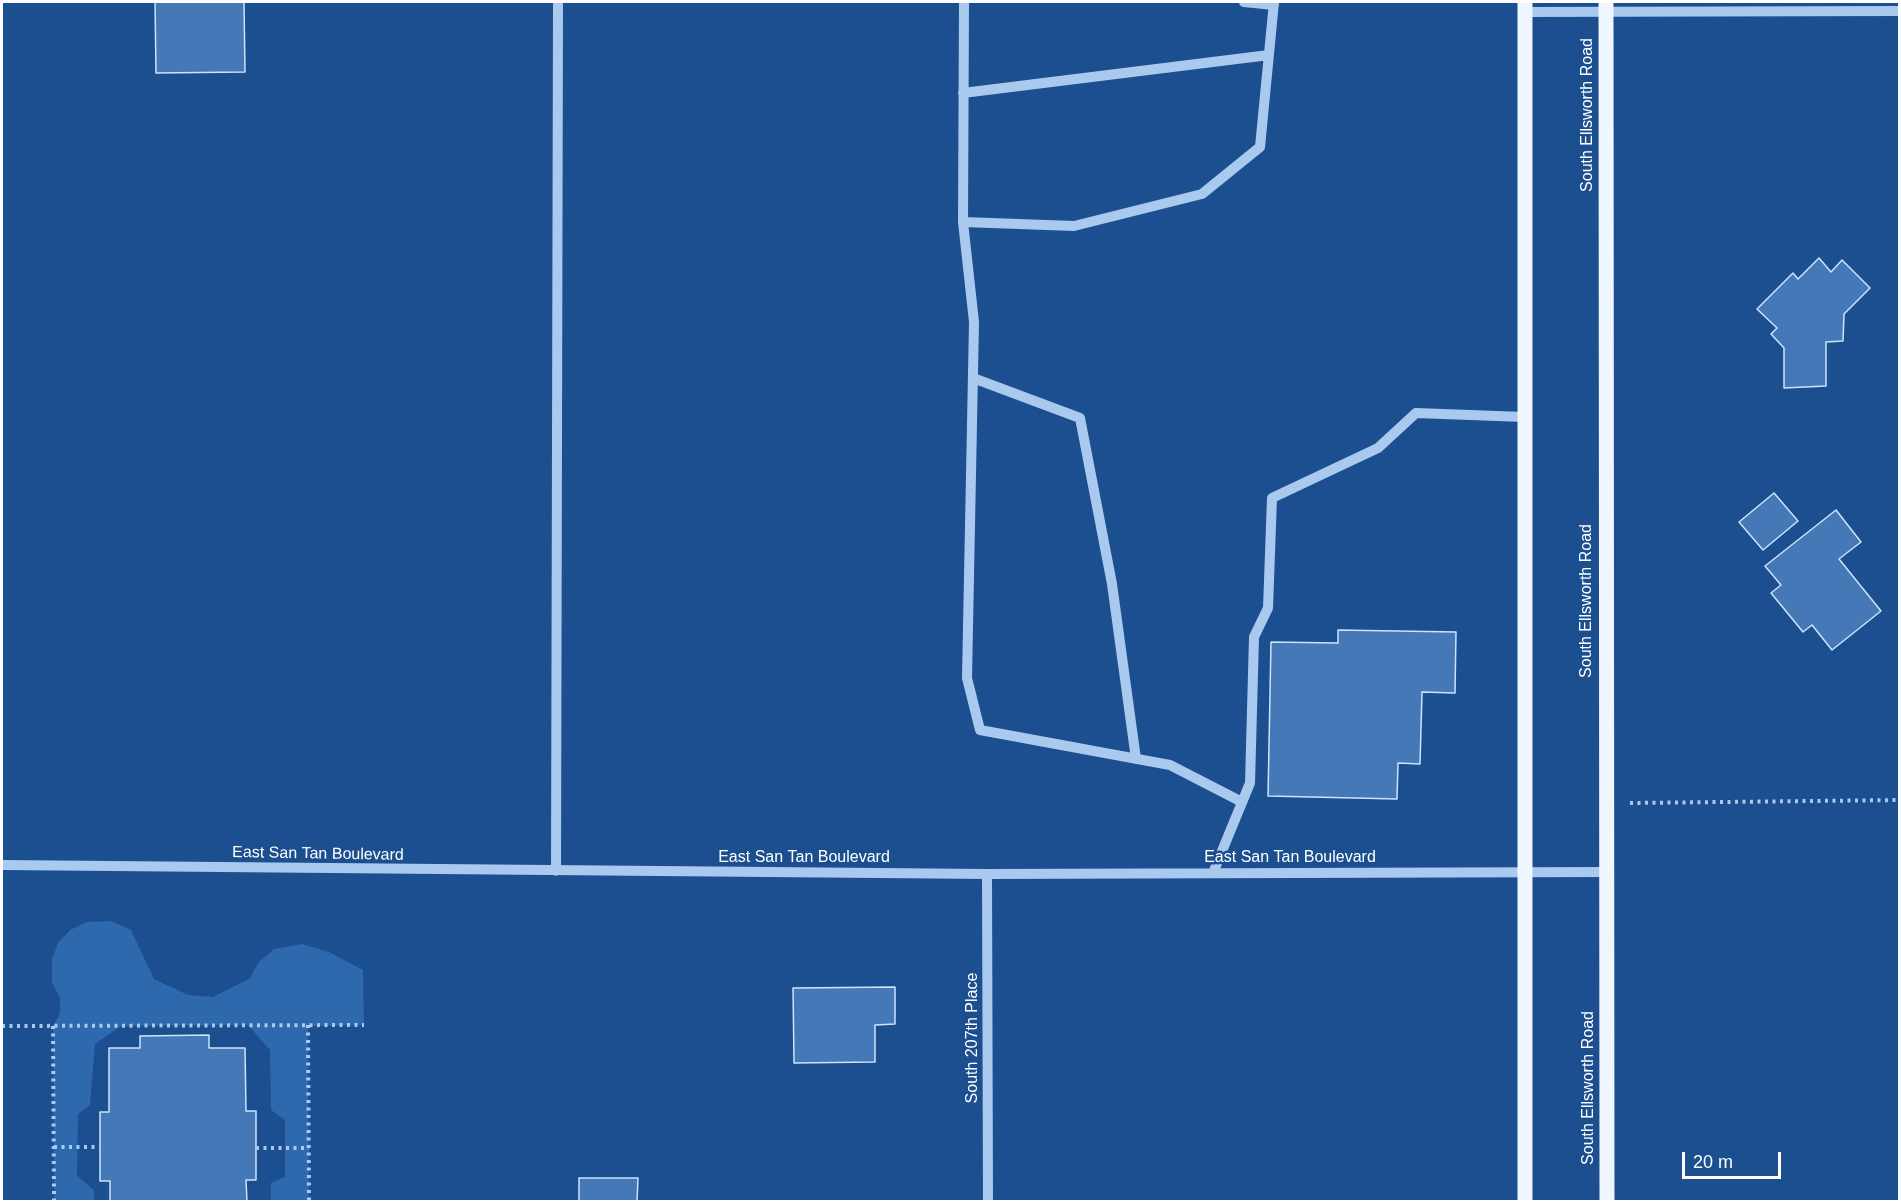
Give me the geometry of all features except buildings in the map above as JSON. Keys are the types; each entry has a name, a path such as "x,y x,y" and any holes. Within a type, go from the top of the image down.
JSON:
{"main road":[{"path":"1525,7 1525,1202"},
{"name":"South Ellsworth Road","path":"1606,7 1607,1202"}],"street":[{"path":"556,871 558,2"},
{"path":"964,2 963,222 974,321 967,678 980,730 1170,765 1242,802"},
{"path":"963,222 1074,226 1202,194 1260,147 1274,3 1244,2"},
{"path":"1525,7 1899,11"},
{"path":"963,93 1269,55"},
{"path":"973,378 1080,418 1112,584 1136,759"},
{"path":"1214,873 1250,783 1254,637 1268,608 1272,498 1378,448 1416,413 1524,417"},
{"name":"East San Tan Boulevard","path":"2,865 987,874 1606,872"},
{"name":"South 207th Place","path":"987,874 988,1202"}],"path":[{"path":"1605,804 1899,800"},
{"path":"308,1025 309,1202"},
{"path":"2,1026 364,1025"},
{"path":"53,1026 54,1202"},
{"path":"54,1147 100,1147"},
{"path":"256,1148 309,1148"}],"shaded area":[{"path":"111,921 131,930 154,979 188,995 213,997 249,979 259,962 274,949 302,944 329,952 363,970 364,1025 308,1026 309,1201 271,1201 271,1183 285,1177 285,1120 271,1110 270,1050 248,1025 121,1026 95,1044 90,1105 78,1114 77,1176 94,1190 94,1201 54,1201 53,1026 60,1013 60,998 52,983 52,959 58,943 70,930 87,922"}]}
